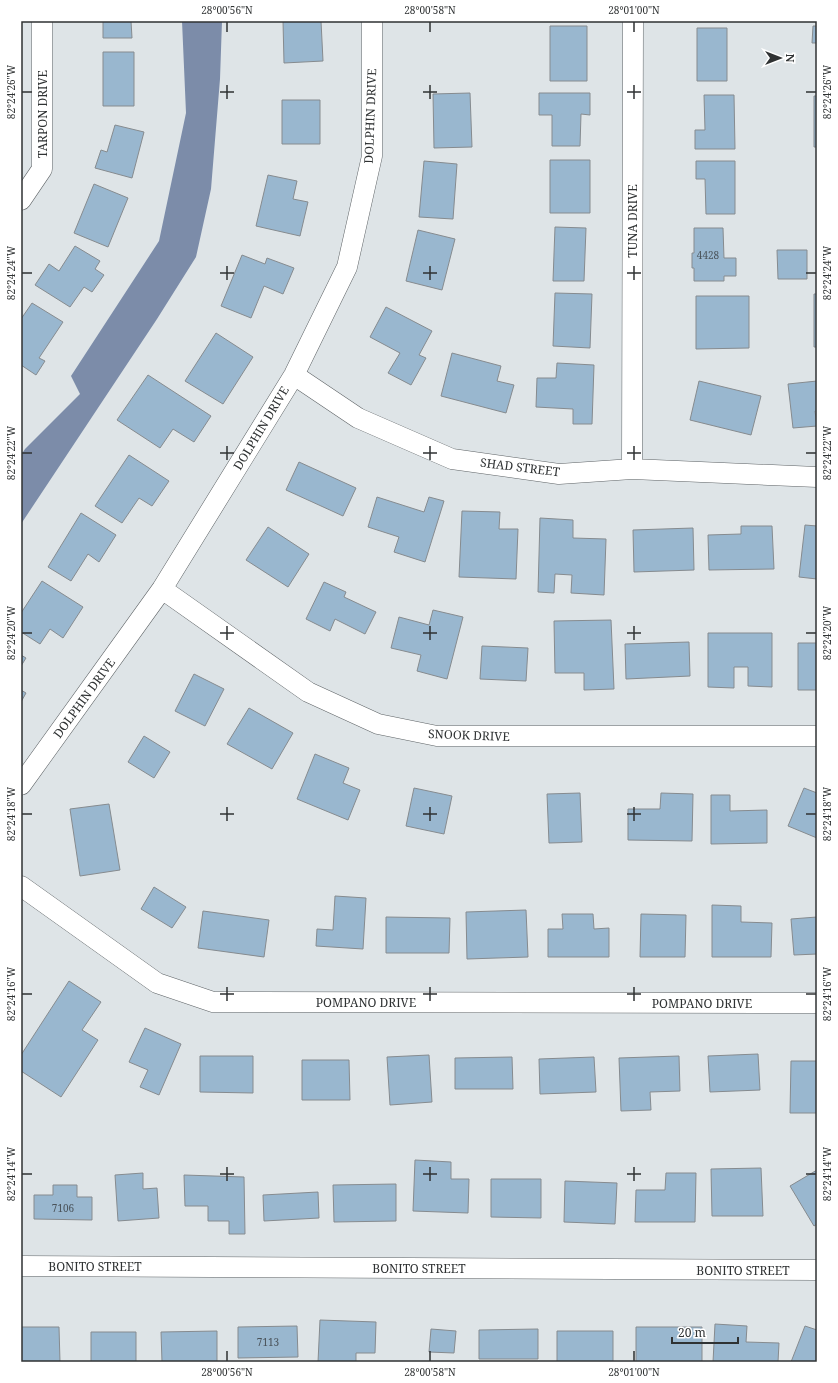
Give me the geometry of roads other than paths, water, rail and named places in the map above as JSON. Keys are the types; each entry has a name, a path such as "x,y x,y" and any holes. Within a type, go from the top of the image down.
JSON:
{"street":[{"name":"TARPON DRIVE","path":"21,200 42,170 42,21"},
{"name":"DOLPHIN DRIVE","path":"21,785 162,589 294,375 347,268 372,156 372,21"},
{"name":"TUNA DRIVE","path":"632,469 633,21"},
{"name":"SHAD STREET","path":"294,375 358,418 452,459 559,474 632,469 817,477"},
{"name":"SNOOK DRIVE","path":"162,589 308,692 378,724 437,736 817,736"},
{"name":"POMPANO DRIVE","path":"21,886 157,983 213,1002 817,1003"},
{"name":"BONITO STREET","path":"21,1266 817,1270"}],"water":[{"path":"182,21 222,21 220,79 211,189 196,257 157,319 21,524 21,455 25,449 80,394 71,376 159,241 186,113"}]}
